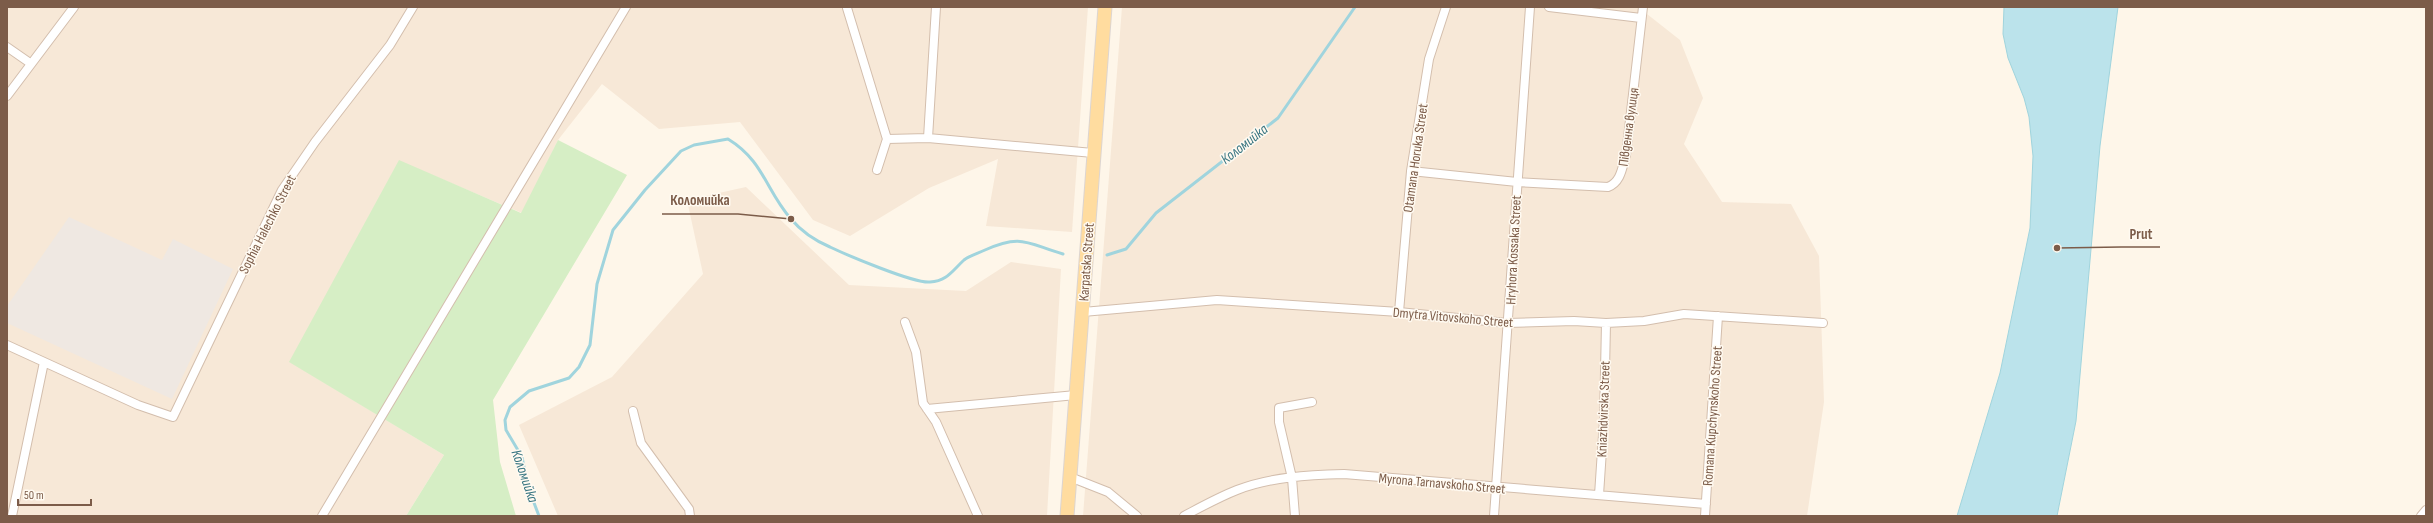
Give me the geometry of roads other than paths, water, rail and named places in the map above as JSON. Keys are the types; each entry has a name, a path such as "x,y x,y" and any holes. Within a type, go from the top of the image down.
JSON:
{"main road":[{"name":"Karpatska Street","path":"1066,516 1083,312 1093,153 1105,7"}],"street":[{"path":"7,96 30,63 74,7"},
{"name":"Sophia Halechko Street","path":"44,362 138,405 173,417 282,190 315,142 390,45 413,7"},
{"path":"322,516 626,7"},
{"path":"928,138 936,7"},
{"name":"Otamana Horuka Street","path":"1399,312 1411,171 1429,58 1446,7"},
{"name":"Hryhora Kossaka Street","path":"1494,516 1530,7"},
{"path":"1549,7 1641,18"},
{"name":"Південна вулиця","path":"1411,171 1517,182 1608,187 1615,184 1620,176 1626,155 1643,7"},
{"path":"847,8 887,139 877,170"},
{"path":"7,47 30,63"},
{"path":"887,139 928,138 1093,153"},
{"name":"Dmytra Vitovskoho Street","path":"1083,312 1217,300 1399,312 1507,323 1574,321 1606,323 1644,321 1684,314 1823,323"},
{"name":"Romana Kupchynskoho Street","path":"1705,516 1718,316"},
{"path":"905,322 916,352 920,395 948,448 978,516"},
{"name":"Kniazhdvirska Street","path":"1599,496 1604,420 1606,323"},
{"path":"7,345 44,362 12,516"},
{"path":"927,409 1076,395"},
{"path":"1295,516 1292,478 1279,422 1279,408 1282,406 1312,402"},
{"path":"633,411 640,443 689,509 690,516"},
{"name":"Myrona Tarnavskoho Street","path":"1184,516 1238,490 1263,482 1344,474 1706,504"},
{"path":"1070,477 1108,492 1137,516"},
{"path":"2421,516 2426,510"}],"water":[{"path":"2004,7 2118,7 2100,146 2076,421 2057,516 1957,516 2000,373 2030,228 2033,156 2029,117 2024,98 2008,58 2003,34"}],"waterway":[{"name":"Коломийка","path":"1107,255 1126,249 1156,213 1278,118 1355,7"},
{"name":"Коломийка","path":"539,516 528,487 522,457 506,430 505,420 510,407 529,391 569,378 579,367 590,345 597,284 613,230 645,190 681,151 694,145 728,139 750,157 783,208 804,232 819,242 839,251 910,278 930,282 941,280 949,275 964,260 971,256 1008,242 1025,242 1063,254"}],"place":[{"name":"Коломийка","path":"791,219"},
{"name":"Prut","path":"2057,248"}]}
